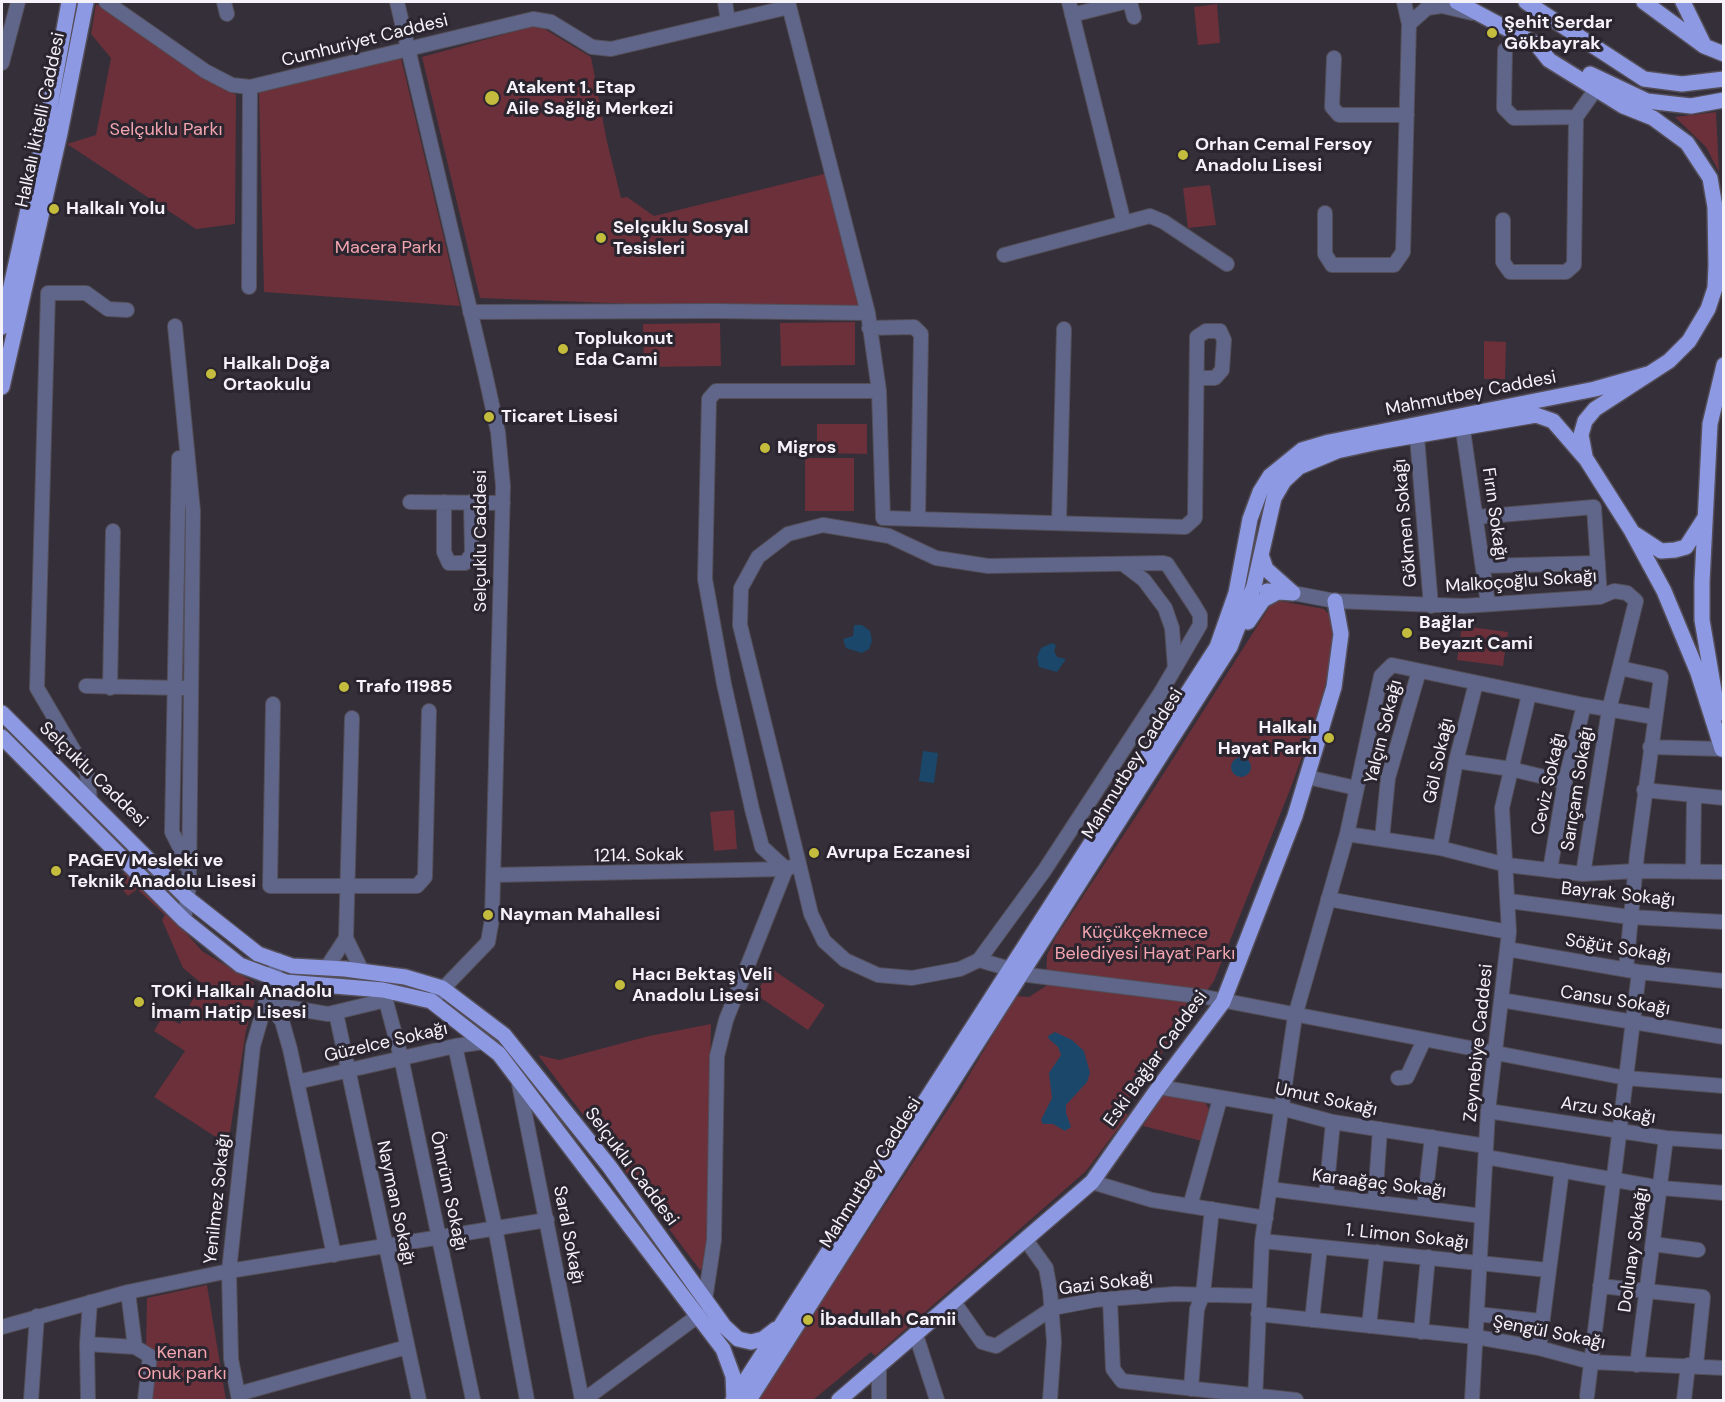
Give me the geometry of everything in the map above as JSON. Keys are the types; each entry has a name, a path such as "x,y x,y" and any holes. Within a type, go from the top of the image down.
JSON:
{"main road":[{"name":"Halkalı İkitelli Caddesi","path":"2,327 46,128 69,2"},
{"path":"1457,2 1614,87 1647,101 1691,106 1724,100"},
{"path":"1466,2 1479,15"},
{"path":"1526,2 1644,79 1682,84 1724,79"},
{"path":"1644,2 1704,46 1724,54"},
{"path":"1686,3 1704,46"},
{"name":"Halkalı İkitelli Caddesi","path":"2,395 3,381 60,134 84,8"},
{"path":"1537,45 1549,60 1596,89 1675,132 1696,155 1710,178 1715,207 1715,288 1708,309 1689,341 1670,361 1595,409 1585,421 1581,435 1586,459"},
{"path":"1724,365 1710,424 1702,621 1718,709 1724,765"},
{"name":"Mahmutbey Caddesi","path":"749,1401 1217,647 1231,611 1250,519 1260,492 1270,476 1302,450 1594,389 1648,374"},
{"path":"1710,424 1718,398 1724,393"},
{"name":"Mahmutbey Caddesi","path":"734,1400 1015,971 1141,788 1233,638 1255,582 1274,498 1284,481 1299,467 1337,452 1536,415 1553,421 1586,459 1631,530 1681,628 1722,749"},
{"path":"1631,530 1660,551 1676,550 1686,547 1695,537 1706,514"},
{"path":"1261,555 1266,569 1293,593"},
{"path":"1239,576 1293,593"},
{"path":"1255,582 1276,593 1293,593"},
{"path":"1233,638 1263,600 1276,593"},
{"name":"Eski Bağlar Caddesi","path":"839,1401 1092,1182 1223,1002 1295,816 1334,687 1341,634 1335,601"},
{"name":"Selçuklu Caddesi","path":"2,713 90,800 258,954 292,966 327,967 405,977 442,988 504,1035 609,1166 724,1326 738,1339 744,1341 763,1339 786,1318"},
{"name":"Selçuklu Caddesi","path":"2,737 184,920 240,965 273,978 295,983 431,1001 499,1054 723,1349"},
{"path":"723,1349 742,1364 753,1368 772,1365"},
{"path":"723,1349 733,1376 734,1400"}],"street":[{"path":"2,63 18,2"},
{"name":"Cumhuriyet Caddesi","path":"106,2 205,71 232,84 250,87 533,20 551,22 592,47 611,49 789,4"},
{"name":"Selçuklu Caddesi","path":"397,2 498,432 503,503 492,919 488,942 431,1001"},
{"path":"725,2 728,21"},
{"path":"1124,2 1071,8 1124,223"},
{"path":"1130,2 1134,17"},
{"path":"1325,213 1325,254 1332,265 1394,265 1403,252 1409,24 1404,2"},
{"path":"789,4 868,313 879,391 882,518 1185,527 1195,518 1197,378"},
{"path":"1409,24 1417,14 1442,6 1479,15"},
{"path":"1505,50 1504,108 1514,118 1576,117"},
{"path":"1334,58 1332,107 1339,115 1407,115"},
{"path":"249,287 250,87"},
{"path":"1503,220 1503,262 1510,272 1566,272 1574,265 1576,117 1596,89"},
{"path":"1004,255 1150,216 1164,222 1227,264"},
{"path":"90,800 87,773 37,688 48,293 86,293 108,309 127,310"},
{"path":"470,312 715,310 868,313"},
{"path":"175,326 193,511 188,892 184,920"},
{"path":"869,328 914,327 921,334 918,518"},
{"path":"1059,523 1064,329"},
{"path":"792,867 762,847 711,617 705,579 709,399 716,391 879,391"},
{"name":"Fırın Sokağı","path":"1463,430 1488,604"},
{"name":"Gökmen Sokağı","path":"1417,437 1431,606"},
{"path":"178,458 171,832 182,852 188,892"},
{"path":"410,502 503,503"},
{"path":"444,502 444,552 449,563 465,563 471,554 471,502"},
{"path":"1477,517 1594,507 1600,597"},
{"path":"823,525 889,536 936,558 988,566 1123,564 1167,564 1200,615 1200,625 1175,668 1044,871 980,960 960,969 912,978 878,975 845,960 824,941 792,867 740,625 741,588 758,557 788,534 823,525"},
{"path":"110,688 113,531"},
{"path":"1483,566 1598,563"},
{"path":"1123,564 1144,580 1165,608 1172,628 1175,668"},
{"name":"Malkoçoğlu Sokağı","path":"1293,593 1335,601 1431,606 1600,597 1614,591 1627,593 1636,601 1609,710"},
{"path":"1255,1398 1262,1240 1295,1016 1347,834 1381,676 1392,665 1609,710 1654,717"},
{"path":"1587,1395 1633,1023 1630,917 1644,790 1661,677 1620,668"},
{"name":"Yalçın Sokağı","path":"1382,839 1388,777 1419,671"},
{"name":"Göl Sokağı","path":"1440,848 1456,761 1476,683"},
{"path":"86,686 191,687"},
{"name":"Zeynebiye Caddesi","path":"1472,1401 1488,1112 1509,933 1507,865 1502,836 1502,808 1529,694"},
{"path":"273,704 270,886 417,886 425,877 429,711"},
{"name":"Ceviz Sokağı","path":"1550,870 1565,782 1584,705"},
{"name":"Sarıçam Sokağı","path":"1583,874 1609,710"},
{"path":"352,718 346,938 362,971"},
{"path":"1650,747 1722,749"},
{"path":"1456,761 1511,769 1565,782"},
{"path":"1307,777 1356,788"},
{"path":"1644,790 1724,798"},
{"path":"1693,872 1694,795"},
{"path":"1347,834 1440,848 1507,865 1583,874 1635,871 1724,872"},
{"path":"705,1300 714,1240 717,1056 726,1020 792,867"},
{"name":"1214. Sokak","path":"493,875 792,867"},
{"path":"1328,899 1509,933"},
{"name":"Bayrak Sokağı","path":"1509,901 1630,917 1724,922"},
{"path":"327,967 346,938"},
{"name":"Söğüt Sokağı","path":"1507,949 1633,970 1724,981"},
{"name":"Yenilmez Sokağı","path":"238,1397 231,1359 229,1271 252,1055 278,960"},
{"path":"980,960 1015,971 1205,997 1626,1078 1724,1086"},
{"path":"252,969 260,977 267,1004 282,1021 334,1255"},
{"path":"267,1004 295,983"},
{"path":"267,1004 314,1013 336,1013 385,995"},
{"name":"Ömrüm Sokağı","path":"385,995 401,1058 473,1401"},
{"name":"Cansu Sokağı","path":"1502,1000 1724,1037"},
{"name":"Nayman Sokağı","path":"336,1013 419,1401"},
{"path":"1398,1078 1407,1077 1424,1040"},
{"name":"Güzelce Sokağı","path":"297,1082 349,1072 455,1046 484,1042"},
{"path":"455,1046 495,1227 526,1401"},
{"name":"Saral Sokağı","path":"518,1077 583,1401"},
{"name":"Umut Sokağı","path":"1159,1087 1281,1108 1332,1122 1432,1137 1562,1170 1661,1188 1724,1193"},
{"path":"1190,1206 1220,1099"},
{"name":"Arzu Sokağı","path":"1488,1112 1666,1138 1724,1142"},
{"path":"1326,1195 1332,1122"},
{"path":"1374,1202 1380,1129"},
{"path":"1424,1208 1432,1137"},
{"name":"Dolunay Sokağı","path":"1637,1365 1666,1138"},
{"path":"1539,1348 1562,1170"},
{"path":"1092,1182 1152,1200 1266,1218"},
{"name":"Karaağaç Sokağı","path":"1270,1189 1482,1216"},
{"path":"1191,1389 1197,1309 1203,1294 1212,1209"},
{"path":"2,1327 128,1292 229,1271 548,1220"},
{"path":"1026,1240 1046,1268 1053,1308 1054,1342 1050,1401"},
{"name":"1. Limon Sokağı","path":"1262,1240 1548,1270"},
{"path":"1653,1245 1698,1250"},
{"path":"1311,1320 1320,1246"},
{"path":"1369,1326 1377,1252"},
{"path":"1421,1332 1428,1257"},
{"path":"1600,1286 1703,1297 1692,1365 1683,1401"},
{"path":"128,1292 135,1347"},
{"name":"Gazi Sokağı","path":"954,1302 982,1342 996,1346 1053,1308 1110,1299 1203,1294 1259,1296"},
{"path":"1110,1299 1113,1369 1118,1378 1126,1382 1296,1401"},
{"path":"88,1401 87,1344 90,1302"},
{"path":"1258,1314 1476,1337"},
{"path":"1477,1314 1541,1320"},
{"path":"583,1401 699,1315"},
{"path":"31,1401 37,1316"},
{"path":"916,1335 937,1401"},
{"name":"Şengül Sokağı","path":"1476,1337 1539,1348 1591,1362 1724,1368"},
{"path":"87,1344 135,1347 150,1356 145,1401"},
{"path":"238,1397 407,1347"},
{"path":"879,1366 879,1401"}],"green space":[{"name":"Selçuklu Parkı","path":"96,4 236,95 235,224 196,229 67,144 96,135 111,58 91,34"},
{"path":"1217,4 1220,43 1198,45 1194,7"},
{"path":"538,25 591,57 607,142 621,198 627,197 654,216 832,172 868,313 480,298 422,57"},
{"name":"Macera Parkı","path":"401,58 460,306 264,292 259,91"},
{"path":"1716,112 1719,172 1706,147 1675,117"},
{"path":"1210,185 1216,225 1188,228 1183,188"},
{"path":"855,322 855,365 781,366 780,323"},
{"path":"720,323 721,366 644,367 643,324"},
{"path":"1484,341 1506,342 1505,379 1484,379"},
{"path":"817,424 867,424 867,454 817,453"},
{"path":"805,458 854,458 854,511 805,511"},
{"name":"Küçükçekmece Belediyesi Hayat Parkı","path":"1280,601 1324,609 1333,619 1337,636 1321,702 1293,782 1214,981 1121,1109 1128,1115 1086,1171 875,1356 871,1352 813,1400 757,1400 958,1094 1016,996 1029,997 1046,986 1047,955 1056,937 1270,606"},
{"path":"1462,626 1508,632 1503,666 1457,660"},
{"path":"734,810 737,849 714,851 710,812"},
{"path":"125,872 171,916 202,951 253,982 256,996 246,1031 228,1145 154,1097 185,1051 154,1031 163,1016 180,1024 201,983 183,968 162,920 165,915 137,889 128,896 118,884"},
{"path":"772,969 825,1005 808,1030 755,994"},
{"path":"711,1024 706,1265 700,1270 538,1055 559,1060 649,1036"},
{"path":"1163,1095 1205,1102 1211,1113 1202,1141 1143,1126"},
{"name":"Kenan Onuk parkı","path":"207,1285 226,1400 145,1400 147,1298"}],"water":[{"path":"854,625 862,625 870,631 872,641 869,649 862,653 846,648 843,639 853,636"},
{"path":"1052,643 1056,645 1054,651 1057,657 1066,659 1057,672 1039,667 1037,657 1041,648"},
{"path":"923,751 938,753 934,783 919,781"},
{"path":"1241,757 1248,760 1251,767 1248,774 1241,777 1234,774 1231,767 1234,760"},
{"path":"1055,1032 1072,1040 1084,1051 1090,1073 1087,1082 1066,1105 1071,1127 1065,1131 1053,1124 1043,1124 1041,1120 1052,1098 1049,1073 1061,1055 1058,1047 1048,1036"}],"place":[{"name":"Şehit Serdar Gökbayrak","path":"1492,33"},
{"name":"Atakent 1. Etap Aile Sağlığı Merkezi","path":"492,98"},
{"name":"Orhan Cemal Fersoy Anadolu Lisesi","path":"1183,155"},
{"name":"Halkalı Yolu","path":"54,209"},
{"name":"Selçuklu Sosyal Tesisleri","path":"601,238"},
{"name":"Toplukonut Eda Cami","path":"563,349"},
{"name":"Halkalı Doğa Ortaokulu","path":"211,374"},
{"name":"Ticaret Lisesi","path":"489,417"},
{"name":"Migros","path":"765,448"},
{"name":"Bağlar Beyazıt Cami","path":"1407,633"},
{"name":"Trafo 11985","path":"344,687"},
{"name":"Halkalı Hayat Parkı","path":"1329,738"},
{"name":"Avrupa Eczanesi","path":"814,853"},
{"name":"PAGEV Mesleki ve Teknik Anadolu Lisesi","path":"56,871"},
{"name":"Nayman Mahallesi","path":"488,915"},
{"name":"Hacı Bektaş Veli Anadolu Lisesi","path":"620,985"},
{"name":"TOKİ Halkalı Anadolu İmam Hatip Lisesi","path":"139,1002"},
{"name":"İbadullah Camii","path":"808,1320"}]}
